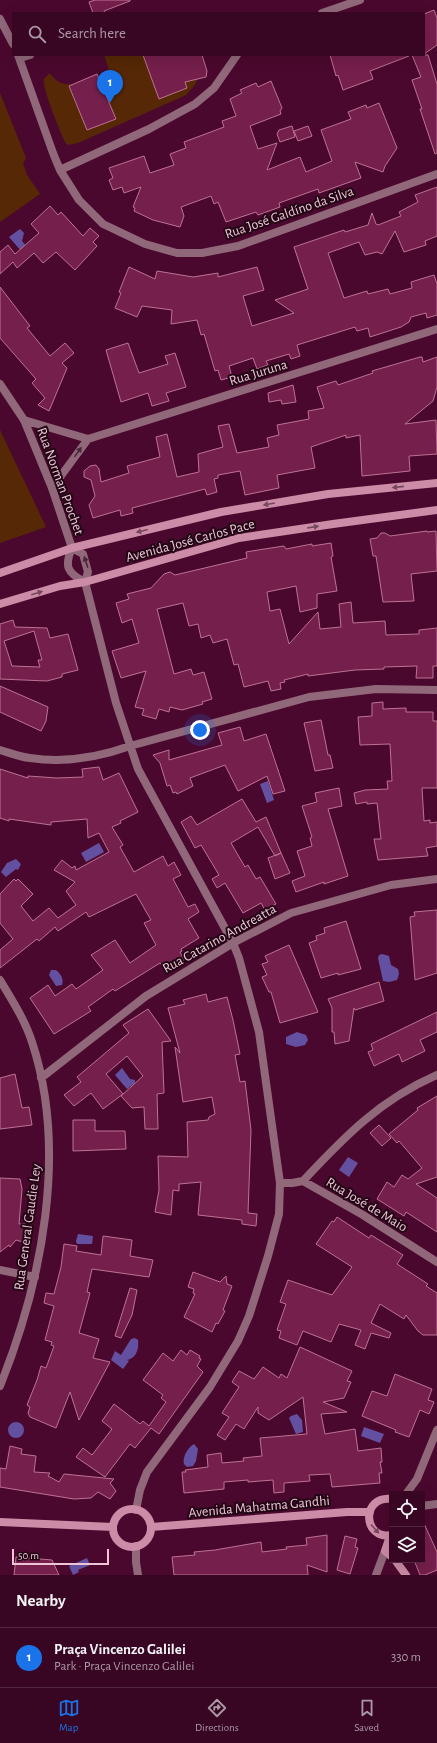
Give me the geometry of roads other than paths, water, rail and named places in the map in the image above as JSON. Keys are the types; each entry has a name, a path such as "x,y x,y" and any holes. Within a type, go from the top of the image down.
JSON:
{"main road":[{"name":"Avenida José Carlos Pace","path":"0,573 72,548 221,512 328,494 437,483"},
{"name":"Avenida José Carlos Pace","path":"0,604 60,586 85,582 239,538 437,510"},
{"path":"389,1499 382,1499 376,1502 370,1512 369,1522 375,1531 384,1536 389,1536"},
{"path":"125,1510 136,1510 146,1516 151,1527 147,1539 136,1546 130,1547 120,1542 113,1533 113,1526 120,1513 125,1510"},
{"name":"Avenida Mahatma Gandhi","path":"151,1527 320,1514 370,1512"},
{"path":"0,1522 113,1526"},
{"path":"389,1541 385,1551 389,1554"},
{"path":"397,1563 406,1575"}],"street":[{"path":"325,12 360,0"},
{"path":"0,20 12,42"},
{"name":"Rua José Galdíno da Silva","path":"19,56 60,170 79,200 103,224 145,244 177,253 202,253 238,246 437,174"},
{"path":"60,170 149,129 195,104 214,88 236,56"},
{"name":"Rua Juruna","path":"88,439 437,329"},
{"name":"Rua Norman Prochet","path":"0,384 24,420 52,488 72,548"},
{"path":"24,420 88,439 52,488"},
{"path":"85,582 74,576 69,571 67,560 72,548 83,554 88,572 85,582 116,703 138,769 233,943 239,958 259,1032 280,1183 279,1214 270,1249 249,1316 238,1341 210,1387 147,1472 140,1490 136,1510"},
{"path":"0,750 28,758 60,760 84,758 111,753 130,746 309,697 376,689 437,690"},
{"name":"Rua Catarino Andreatta","path":"41,1078 146,996 233,943 299,911 391,885 437,879"},
{"name":"Rua General Gaudie Ley","path":"0,980 19,1012 32,1042 41,1078 46,1107 50,1159 49,1181 35,1277 18,1338 0,1386"},
{"path":"303,1181 341,1140 365,1119 412,1086 437,1075"},
{"name":"Rua José de Maio","path":"280,1183 303,1181 363,1215 437,1262"},
{"path":"0,1270 35,1277"},
{"path":"408,1491 417,1479 437,1430"},
{"path":"425,1506 437,1504"},
{"path":"136,1546 138,1575"},
{"path":"376,1575 385,1551"}],"place":[{"name":"Praça Vincenzo Galilei","path":"110,103"}]}
